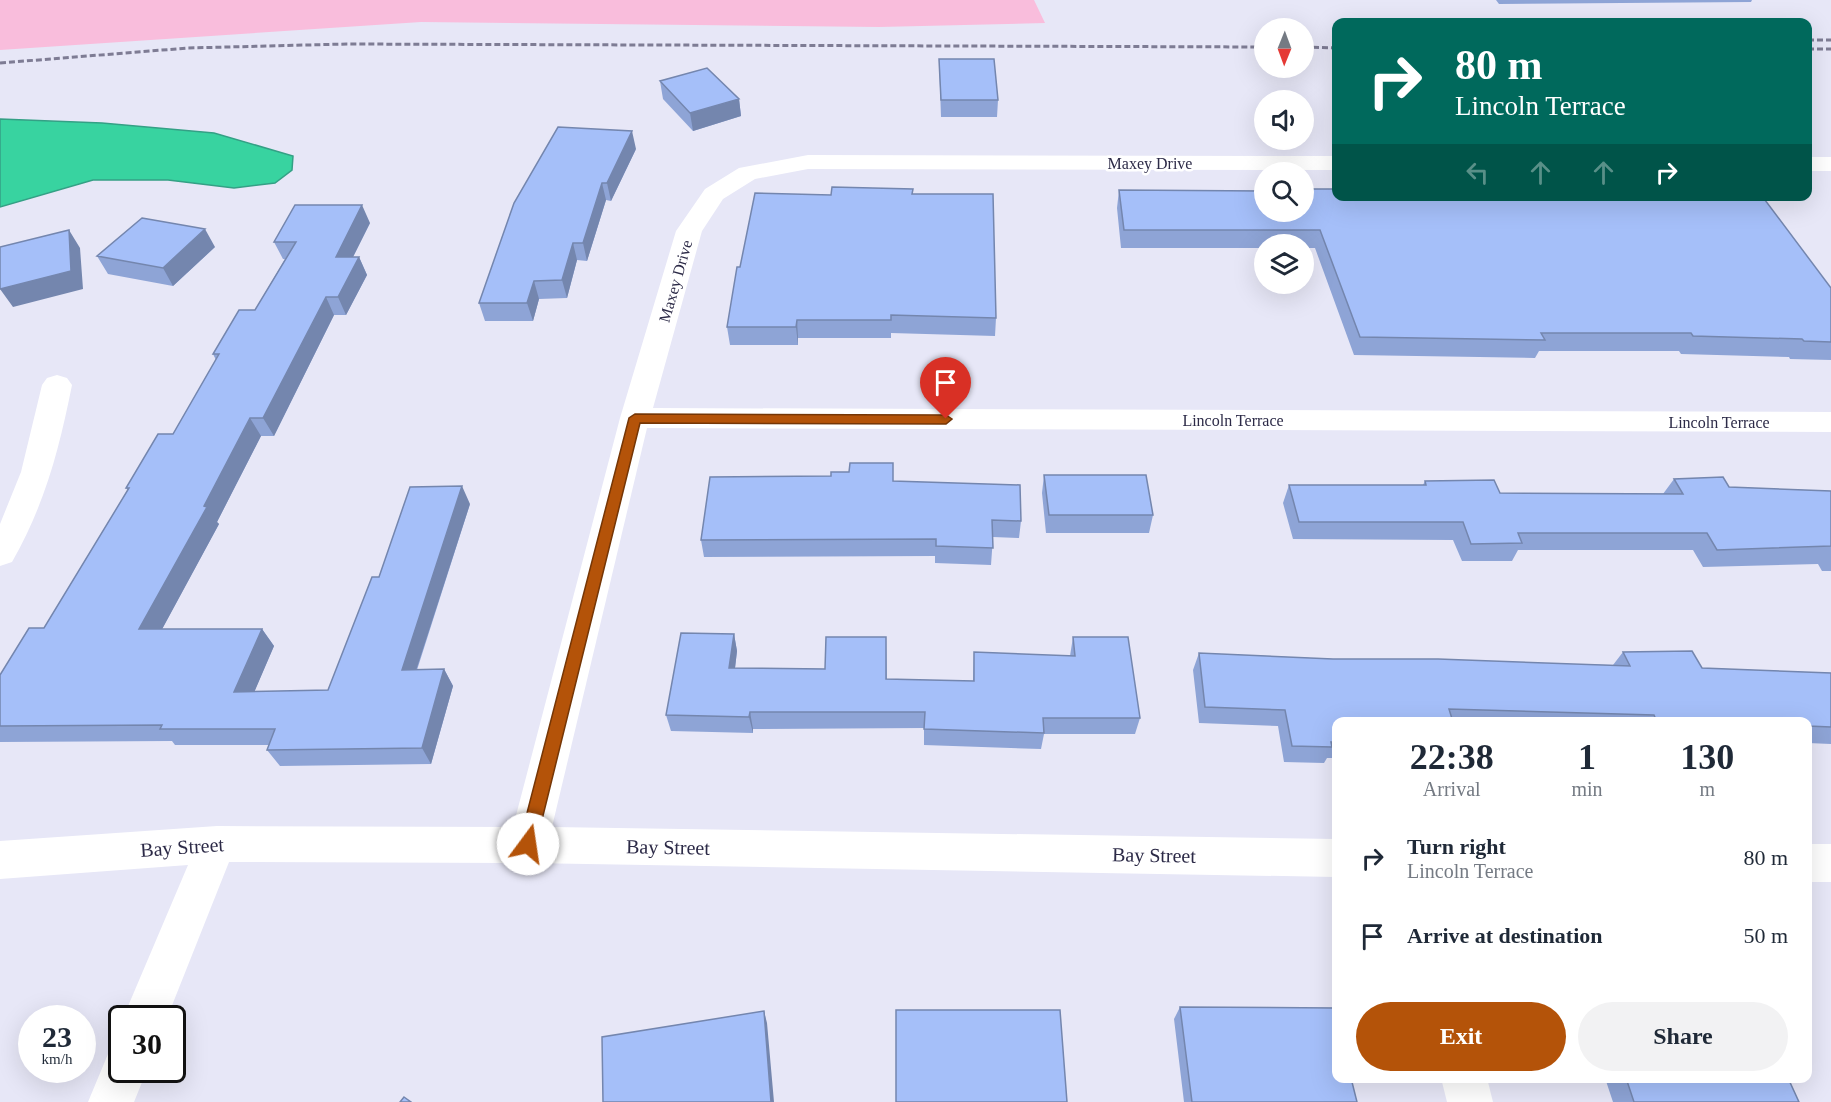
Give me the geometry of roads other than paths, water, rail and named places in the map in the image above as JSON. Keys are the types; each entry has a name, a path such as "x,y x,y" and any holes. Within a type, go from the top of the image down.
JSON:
{"street":[{"name":"Maxey Drive","path":"528,844 635,418 689,231 714,194 748,173 808,162 1332,163"},
{"path":"1812,164 1831,164"},
{"path":"0,553 14,532 43,456 57,385"},
{"name":"Lincoln Terrace","path":"635,418 1831,422"},
{"path":"150,1005 217,844"},
{"name":"Bay Street","path":"0,860 217,844 528,844 1332,858"},
{"path":"1812,863 1831,863"},
{"path":"111,1102 119,1083"},
{"path":"1465,1083 1470,1102"}],"railway":[{"path":"1812,40 1831,40"},
{"path":"0,63 188,48 347,44 1254,47"},
{"path":"1314,47 1332,48"},
{"path":"1812,49 1831,49"}]}
